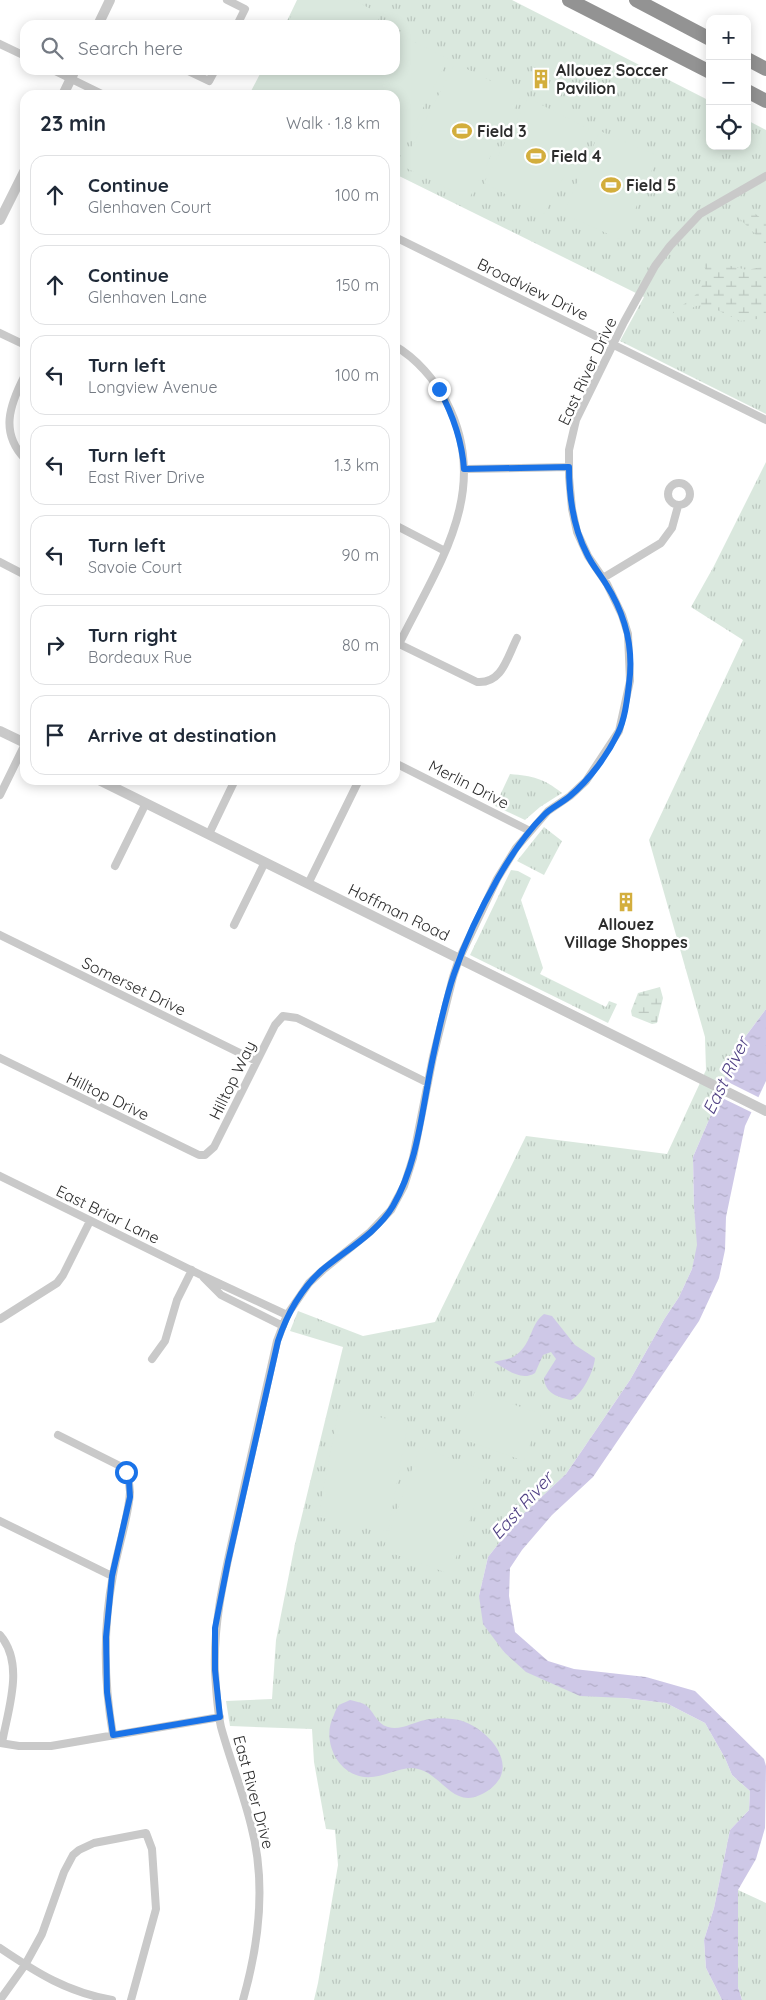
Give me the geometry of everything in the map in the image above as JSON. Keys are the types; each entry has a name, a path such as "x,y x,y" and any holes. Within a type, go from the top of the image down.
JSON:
{"highway":[{"path":"570,0 706,70"},
{"path":"636,0 706,37"},
{"path":"749,60 766,69"},
{"path":"751,93 766,101"}],"street":[{"path":"100,20 110,0"},
{"path":"227,0 246,9 240,20"},
{"path":"0,44 20,54"},
{"path":"65,90 73,75"},
{"path":"74,75 97,90"},
{"path":"196,75 209,81 212,75"},
{"name":"East River Drive","path":"243,2000 249,1978 258,1922 259,1865 251,1825 220,1717 215,1670 215,1628 278,1341 287,1315 309,1283 370,1232 391,1210 404,1186 411,1166 450,986 459,959 497,879 516,848 548,811 570,796 586,781 619,731 630,681 628,634 622,615 603,578 588,556 577,532 572,509 569,467 569,450 576,420 613,344 655,266 670,246 700,214 766,176"},
{"path":"0,220 20,180"},
{"name":"Broadview Drive","path":"400,239 766,420"},
{"path":"0,333 20,342"},
{"path":"400,350 420,366 439,389 451,410 463,451 464,469 464,496 459,516 445,551 400,637"},
{"path":"20,385 6,413 4,427 13,451 20,456"},
{"path":"464,469 569,467"},
{"path":"603,578 661,543 672,528 678,506"},
{"path":"400,528 445,551"},
{"path":"0,562 20,572"},
{"path":"400,644 477,682 487,683 498,677 517,638"},
{"path":"0,731 20,741"},
{"path":"0,795 20,754"},
{"name":"Merlin Drive","path":"400,766 530,831"},
{"name":"Hoffman Road","path":"112,785 766,1111"},
{"path":"209,834 233,785"},
{"path":"308,884 357,785"},
{"path":"115,866 146,803"},
{"path":"234,925 265,862"},
{"name":"Somerset Drive","path":"0,935 256,1061"},
{"name":"Hilltop Way","path":"205,1155 214,1147 256,1061 275,1025 283,1016 297,1018 428,1082"},
{"name":"Hilltop Drive","path":"0,1058 193,1153 205,1155"},
{"name":"East Briar Lane","path":"0,1176 203,1276 287,1315"},
{"path":"0,1318 57,1283 90,1221"},
{"path":"152,1359 165,1341 177,1300 192,1270"},
{"name":"East Briar Lane","path":"203,1276 220,1295 283,1326"},
{"path":"58,1435 118,1465 126,1472 129,1481 130,1497 112,1576 106,1658 107,1692 113,1735"},
{"path":"0,1521 112,1576"},
{"path":"0,1635 8,1646 14,1670 1,1743 51,1746 220,1717"},
{"path":"0,2000 25,1964 42,1934 64,1872 73,1855 85,1846 102,1840 146,1833 152,1849 156,1909 131,2000"},
{"path":"0,1948 66,1988 112,2000"}],"green space":[{"path":"297,0 512,0 706,99 706,150 751,150 751,122 766,130 766,414 620,341 644,297 400,176 400,90 252,90 259,75 400,75 400,20 287,20"},
{"path":"299,0 353,0 381,14 378,20 289,20"},
{"path":"400,35 448,59 400,153 400,90 349,90 356,75 400,75"},
{"name":"Field 3","path":"455,63 521,96 469,199 402,166"},
{"path":"262,75 351,75 343,90 265,90 257,86"},
{"name":"Field 4","path":"528,98 589,129 544,214 484,183"},
{"name":"Field 5","path":"600,131 658,156 622,240 563,214"},
{"path":"745,210 753,212 766,222 766,245 740,219 740,212"},
{"path":"703,261 747,270 766,266 766,318 740,321 707,305 696,306 678,316 672,315 674,310 691,299 701,287 707,274 705,268 700,264"},
{"path":"766,462 766,1009 734,1052 717,1101 693,1157 694,1207 698,1245 692,1269 679,1297 630,1380 566,1474 518,1519 488,1557 479,1596 504,1652 624,1698 666,1703 705,1723 725,1758 732,1775 750,1791 749,1810 730,1830 714,1908 704,1940 706,1968 722,2000 314,2000 338,1865 335,1830 326,1829 314,1762 312,1729 230,1726 226,1701 272,1699 276,1640 295,1544 343,1347 290,1331 298,1311 363,1336 435,1322 526,1136 667,1154 706,1070 705,1037 649,840 743,640 691,607 714,566"},
{"path":"510,774 537,779 549,784 562,793 540,807 525,820 495,806"},
{"path":"544,827 562,841 544,875 517,861"},
{"path":"511,870 518,871 531,878 521,900 543,968 540,974 606,1007 609,1001 617,1004 608,1023 470,955"},
{"path":"660,987 663,998 657,1023 652,1024 632,1016 631,1011 638,993"},
{"path":"475,1391 541,1414 524,1461 459,1438"},
{"path":"339,1409 408,1423 388,1531 318,1517"},
{"path":"420,1447 487,1471 450,1574 383,1550"},
{"path":"738,1890 766,1903 766,2000 742,2000 738,1987"}],"water":[{"name":"East River","path":"766,1009 766,1081 745,1126 726,1217 725,1250 719,1278 699,1321 593,1477 552,1515 522,1550 510,1568 509,1596 515,1632 548,1661 574,1669 646,1677 695,1691 764,1759 766,1766 765,1828 756,1859 738,1890 738,1987 742,2000 722,2000 706,1968 704,1940 714,1908 730,1830 749,1810 750,1791 732,1775 725,1758 705,1723 666,1703 624,1698 580,1696 526,1672 504,1652 483,1624 479,1596 488,1557 518,1519 566,1474 630,1380 679,1297 692,1269 697,1245 693,1157 717,1101 734,1052"},
{"path":"544,1314 552,1316 575,1345 595,1358 587,1382 571,1400 553,1394 545,1383 544,1378 556,1359 551,1352 543,1355 535,1373 530,1375 514,1374 494,1362 511,1358 519,1352"},
{"path":"350,1700 364,1704 381,1723 388,1727 402,1727 438,1718 461,1721 471,1725 481,1731 497,1748 503,1768 500,1778 489,1790 471,1798 455,1794 434,1777 418,1769 404,1769 375,1777 359,1776 350,1772 337,1759 330,1742 329,1733 338,1707 340,1704"}],"pier":[{"path":"722,1079 760,1098 753,1113 716,1095"}],"place":[{"name":"Allouez Soccer Pavilion","path":"541,79"},
{"name":"Field 3","path":"462,131"},
{"name":"Field 4","path":"536,156"},
{"name":"Field 5","path":"611,185"},
{"name":"Allouez Village Shoppes","path":"626,902"}],"route":[{"path":"126,1472 129,1481 130,1497 112,1576 106,1637 107,1692 113,1735 220,1717 215,1670 215,1628 278,1341 287,1315 309,1283 370,1232 391,1210 404,1186 413,1158 433,1057 459,959 497,879 516,848 548,811 570,796 586,781 607,752 619,731 626,707 630,681 628,634 622,615 607,584 588,556 577,532 572,509 569,467 464,469 463,451 457,427 451,410 439,389"}]}
